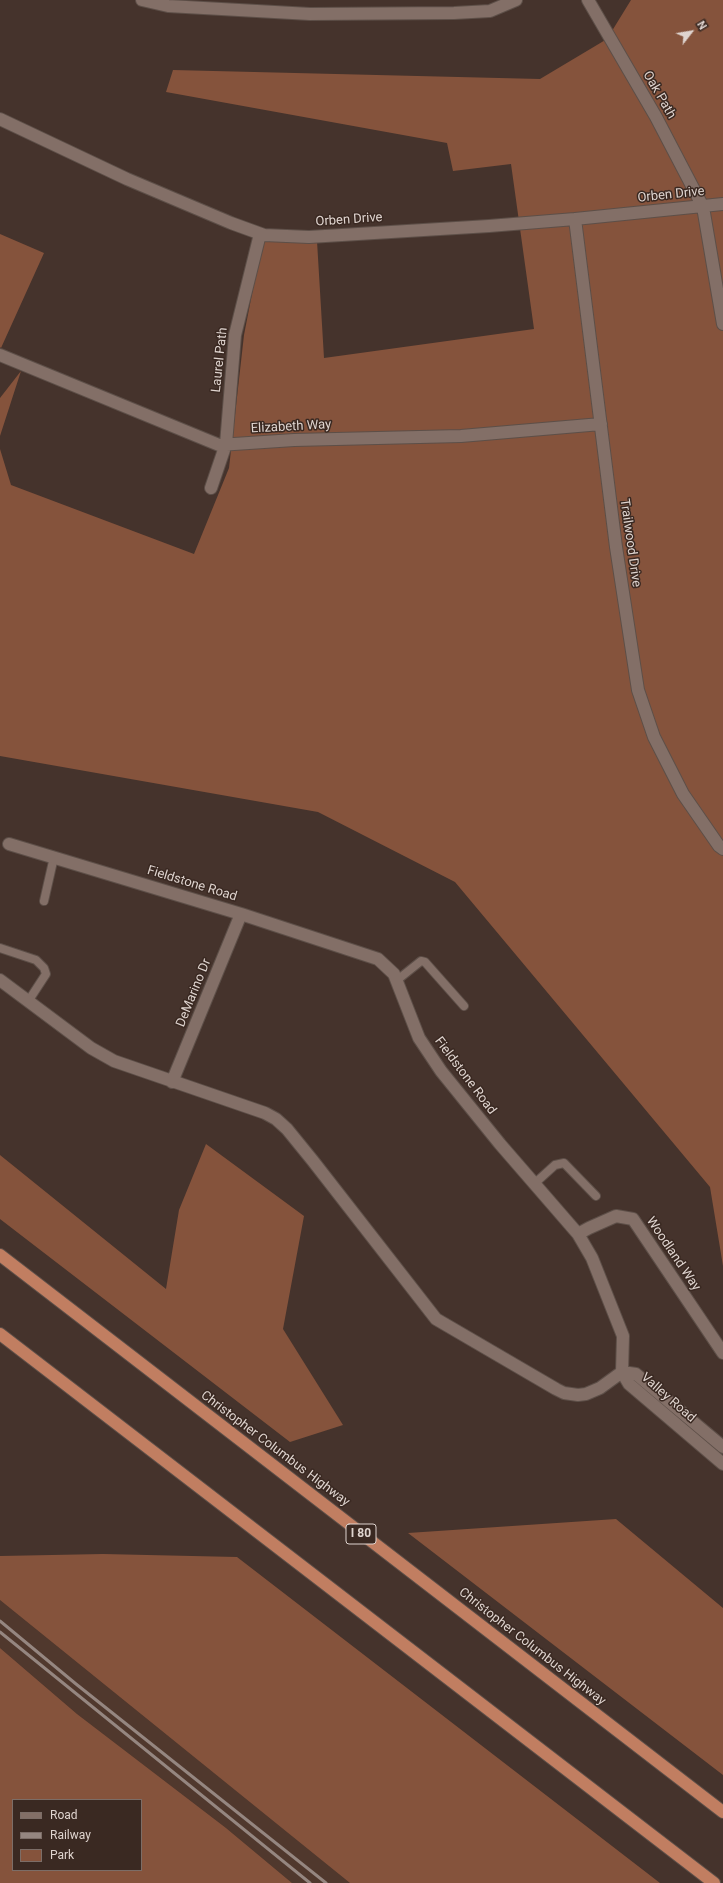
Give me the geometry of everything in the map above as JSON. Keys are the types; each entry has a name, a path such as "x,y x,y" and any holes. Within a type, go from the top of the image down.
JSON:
{"highway":[{"name":"Christopher Columbus Highway","path":"0,1255 723,1812"},
{"path":"0,1334 714,1883"}],"street":[{"path":"142,0 168,6 310,14 490,11 516,0"},
{"name":"Oak Path","path":"588,0 656,117 703,207 723,324"},
{"name":"Orben Drive","path":"0,119 105,170 260,234 309,237 575,219 723,204"},
{"name":"Trailwood Drive","path":"575,219 616,548 638,690 654,737 683,794 719,846 723,849"},
{"name":"Laurel Path","path":"211,488 226,444 234,335 260,234"},
{"name":"Elizabeth Way","path":"0,354 219,445 294,440 461,436 600,424"},
{"name":"Fieldstone Road","path":"9,844 241,914 378,959 394,974 419,1038 441,1071 534,1184 578,1234 592,1258 623,1336 622,1372"},
{"name":"DeMarino Dr","path":"172,1082 241,914"},
{"path":"0,980 30,1000 91,1048 114,1061 265,1113 282,1124 436,1319 549,1386 564,1393 578,1395 590,1392 600,1388 622,1372"},
{"name":"Woodland Way","path":"578,1234 616,1216 633,1219 723,1353"},
{"name":"Valley Road","path":"622,1372 636,1374 723,1447"},
{"name":"Valley Road","path":"622,1372 629,1384 723,1464"}],"lane":[{"path":"44,901 54,857"},
{"path":"0,948 36,960 44,968 46,974 30,1000"},
{"path":"396,981 421,961 425,962 464,1006"},
{"path":"534,1184 555,1166 564,1163 596,1196"}],"shaded area":[{"path":"0,1600 350,1883 292,1883 226,1828 77,1714 0,1648"}],"green space":[{"path":"631,0 723,0 723,1266 710,1187 455,882 318,812 0,756 0,449 11,485 194,554 229,468 244,335 262,242 317,241 324,358 534,329 511,164 453,171 447,143 166,92 173,70 540,79 607,39"},
{"path":"0,234 44,253 1,348 0,347"},
{"path":"21,371 0,436 0,398"},
{"path":"206,1144 304,1216 283,1329 343,1425 290,1442 0,1219 0,1155 166,1289 179,1210"},
{"path":"616,1519 723,1608 723,1775 408,1533"},
{"path":"103,1554 237,1557 660,1883 350,1883 0,1600 0,1556"},
{"path":"0,1648 77,1714 226,1828 292,1883 0,1883"}],"railway":[{"path":"0,1621 76,1684 326,1883"},
{"path":"0,1632 310,1883"}]}
